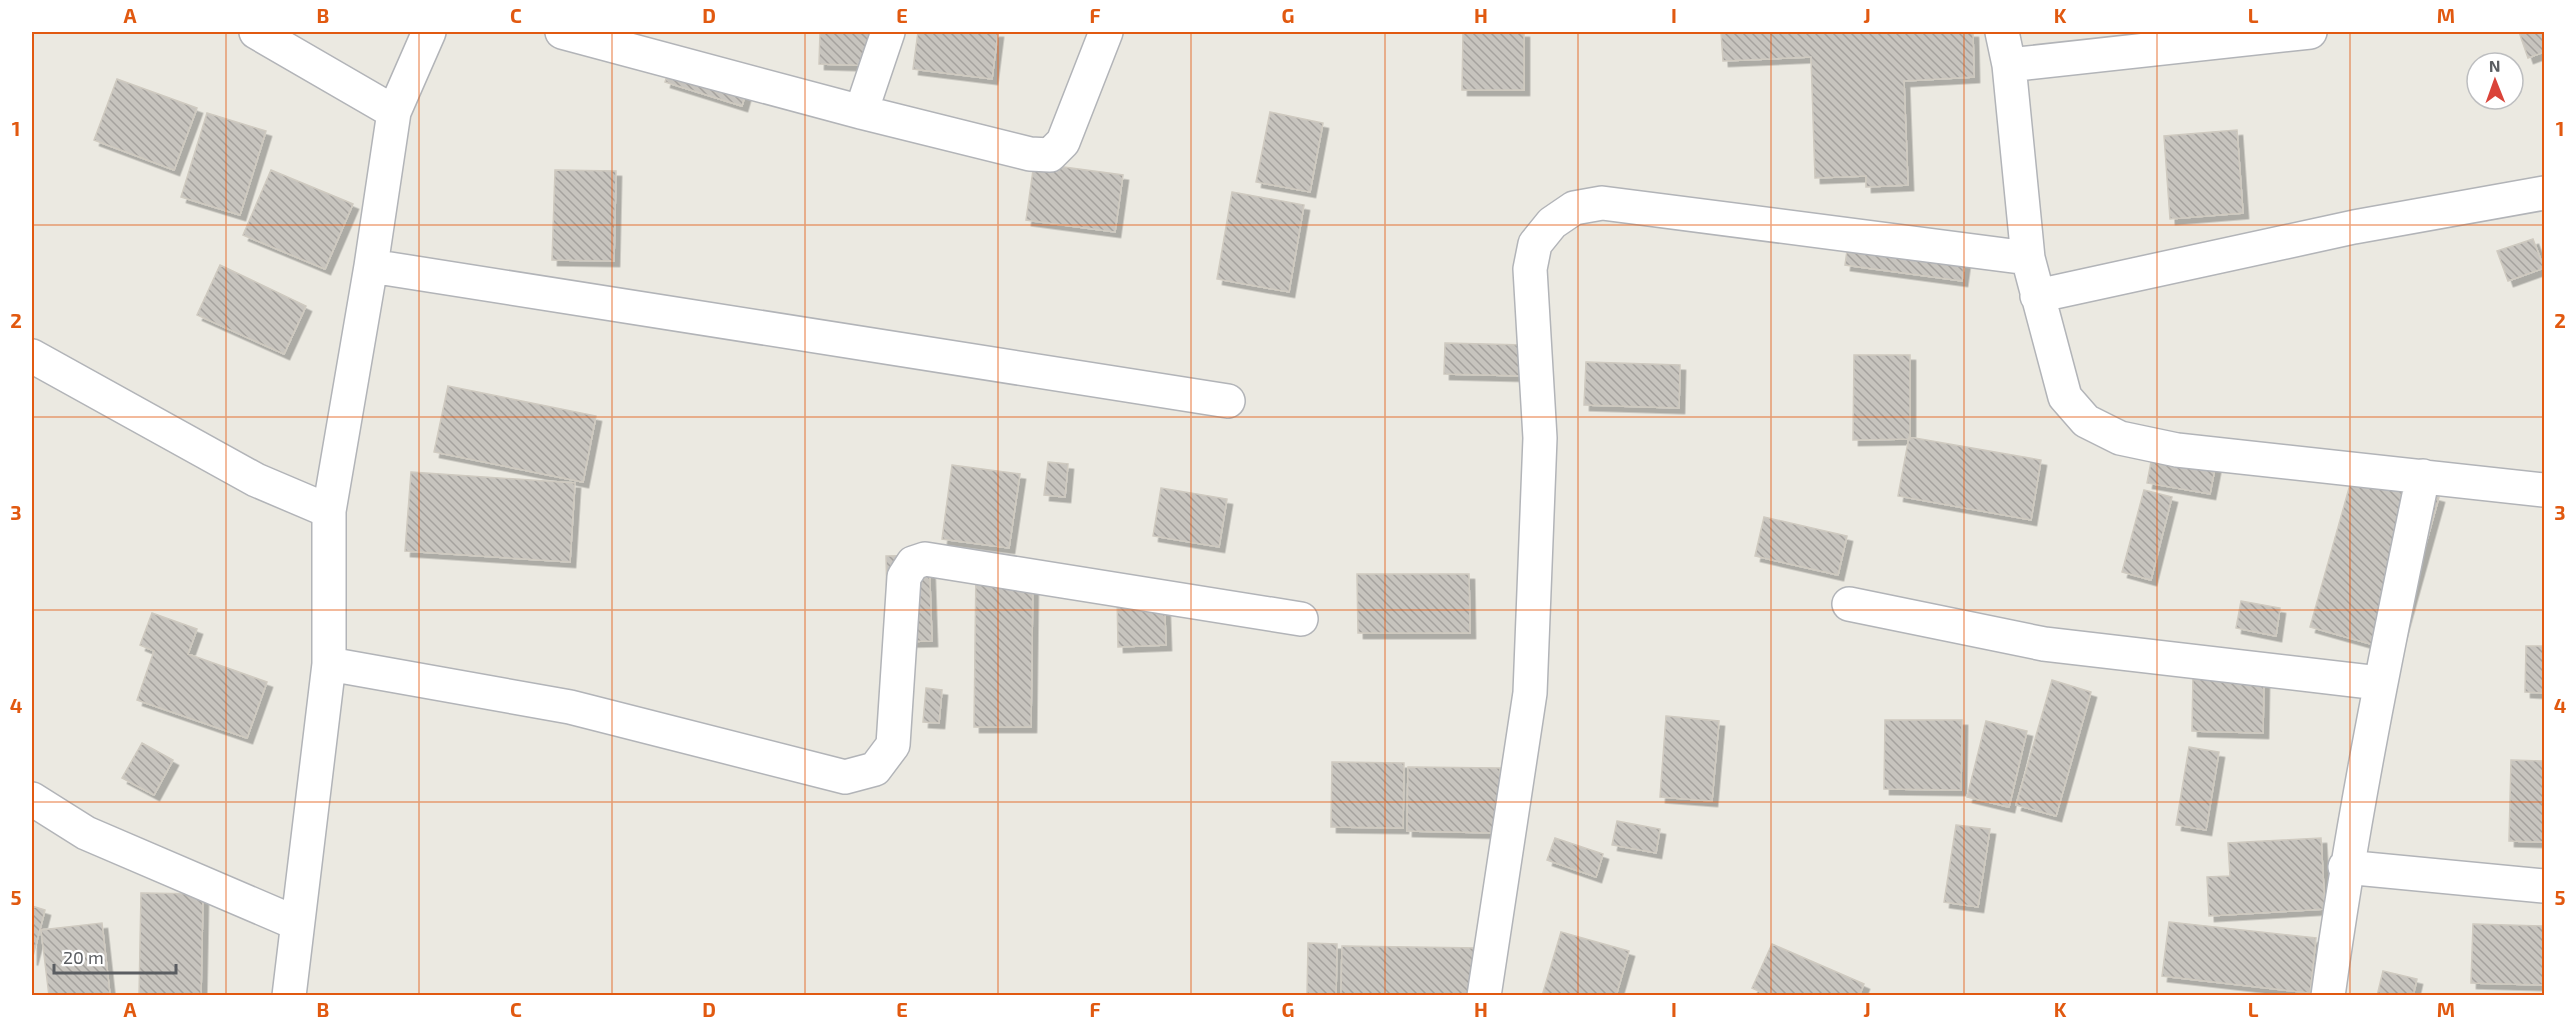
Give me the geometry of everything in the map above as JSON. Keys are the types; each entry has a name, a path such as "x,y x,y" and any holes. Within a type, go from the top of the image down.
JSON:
{"street":[{"path":"256,32 394,112"},
{"path":"289,996 329,664 329,511 371,266 394,112 429,32"},
{"path":"562,32 861,112 1030,154 1050,155 1063,142 1106,32"},
{"path":"861,112 888,32"},
{"path":"2002,32 2009,64 2028,258 2065,397 2086,422 2120,438 2177,450 2544,490"},
{"path":"2009,64 2310,32"},
{"path":"2037,296 2354,227 2544,193"},
{"path":"1484,996 1530,693 1540,438 1530,269 1535,244 1552,223 1574,208 1602,204 2028,258"},
{"path":"371,266 1228,401"},
{"path":"32,356 256,480 329,511"},
{"path":"2328,996 2345,867 2379,683 2423,476"},
{"path":"329,664 570,707 845,777 875,769 893,745 904,577 913,563 925,559 1301,619"},
{"path":"1849,604 2044,644 2379,683"},
{"path":"32,799 86,833 296,923"},
{"path":"2345,867 2544,886"}],"building":[{"path":"820,32 882,32 881,66 819,64"},
{"path":"918,32 998,32 992,79 913,69"},
{"path":"918,32 998,32 992,79 913,69"},
{"path":"1463,32 1524,32 1524,90 1462,90"},
{"path":"1463,32 1524,32 1524,90 1462,90"},
{"path":"1721,32 1973,32 1974,77 1904,81 1908,185 1866,187 1866,176 1815,178 1811,57 1723,61"},
{"path":"2519,32 2544,32 2544,52 2528,58"},
{"path":"673,58 749,82 742,106 665,82"},
{"path":"117,79 197,108 174,170 94,140"},
{"path":"1270,112 1323,123 1310,192 1256,182"},
{"path":"1270,112 1323,123 1310,192 1256,182"},
{"path":"207,113 266,131 240,215 181,197"},
{"path":"2237,130 2243,213 2170,219 2164,136"},
{"path":"1034,163 1123,175 1115,232 1026,220"},
{"path":"1034,163 1123,175 1115,232 1026,220"},
{"path":"271,170 353,204 325,269 243,235"},
{"path":"555,170 616,171 614,261 552,260"},
{"path":"1232,192 1304,205 1289,292 1217,279"},
{"path":"1232,192 1304,205 1289,292 1217,279"},
{"path":"1849,236 1966,252 1962,281 1845,265"},
{"path":"2533,239 2544,268 2508,281 2497,251"},
{"path":"220,265 306,306 284,354 197,315"},
{"path":"1445,343 1530,345 1530,376 1444,374"},
{"path":"1445,343 1530,345 1530,376 1444,374"},
{"path":"1854,355 1910,355 1910,439 1853,440"},
{"path":"1586,362 1680,365 1679,408 1584,405"},
{"path":"448,386 596,416 583,482 434,452"},
{"path":"1909,437 2041,460 2031,520 1898,496"},
{"path":"2154,446 2217,458 2210,494 2147,483"},
{"path":"1048,462 1068,464 1065,497 1044,495"},
{"path":"1048,462 1068,464 1065,497 1044,495"},
{"path":"952,465 1020,474 1009,548 942,539"},
{"path":"952,465 1020,474 1009,548 942,539"},
{"path":"411,472 575,483 570,562 405,551"},
{"path":"2353,474 2439,497 2396,651 2310,627"},
{"path":"1161,488 1227,499 1219,547 1153,536"},
{"path":"1161,488 1227,499 1219,547 1153,536"},
{"path":"2144,490 2172,497 2151,580 2122,572"},
{"path":"1764,517 1847,536 1838,575 1755,556"},
{"path":"929,555 932,641 888,642 886,556"},
{"path":"929,555 932,641 888,642 886,556"},
{"path":"976,567 1033,568 1031,727 974,727"},
{"path":"976,567 1033,568 1031,727 974,727"},
{"path":"1357,574 1469,574 1470,633 1358,633"},
{"path":"1357,574 1469,574 1470,633 1358,633"},
{"path":"1164,591 1166,645 1118,647 1117,593"},
{"path":"1164,591 1166,645 1118,647 1117,593"},
{"path":"2241,601 2280,608 2276,636 2236,628"},
{"path":"152,613 197,629 188,654 267,682 247,738 137,700 154,651 140,645"},
{"path":"152,613 197,629 188,654 267,682 247,738 137,700 154,651 140,645"},
{"path":"2526,646 2544,646 2544,693 2525,692"},
{"path":"2193,674 2264,675 2263,733 2192,731"},
{"path":"2052,680 2091,692 2056,816 2016,805"},
{"path":"926,688 942,690 939,723 923,722"},
{"path":"926,688 942,690 939,723 923,722"},
{"path":"1666,716 1719,721 1712,801 1660,797"},
{"path":"1885,720 1962,720 1961,790 1884,789"},
{"path":"1986,721 2027,731 2009,807 1967,797"},
{"path":"142,743 173,760 154,795 122,778"},
{"path":"142,743 173,760 154,795 122,778"},
{"path":"2189,747 2219,752 2206,830 2176,825"},
{"path":"2511,760 2544,761 2544,842 2509,841"},
{"path":"1332,762 1404,763 1403,828 1331,827"},
{"path":"1332,762 1404,763 1403,828 1331,827"},
{"path":"1408,767 1500,768 1498,833 1407,831"},
{"path":"1408,767 1500,768 1498,833 1407,831"},
{"path":"1617,821 1660,829 1656,853 1612,845"},
{"path":"1956,825 1990,829 1978,907 1944,902"},
{"path":"1555,838 1603,854 1596,877 1547,860"},
{"path":"1555,838 1603,854 1596,877 1547,860"},
{"path":"2321,838 2325,909 2209,916 2207,877 2230,876 2228,843"},
{"path":"141,893 203,894 201,996 139,996"},
{"path":"141,893 203,894 201,996 139,996"},
{"path":"32,906 45,910 32,960"},
{"path":"2169,922 2316,938 2310,993 2162,976"},
{"path":"102,923 110,995 49,996 41,930"},
{"path":"2473,924 2544,926 2543,985 2471,983"},
{"path":"1561,932 1629,951 1616,996 1542,996"},
{"path":"1561,932 1629,951 1616,996 1542,996"},
{"path":"1308,943 1337,944 1336,996 1307,996"},
{"path":"1308,943 1337,944 1336,996 1307,996"},
{"path":"1772,944 1864,984 1859,996 1770,996 1752,988"},
{"path":"1342,946 1480,948 1479,996 1341,996"},
{"path":"1342,946 1480,948 1479,996 1341,996"},
{"path":"2383,971 2417,979 2413,996 2377,996"}]}
